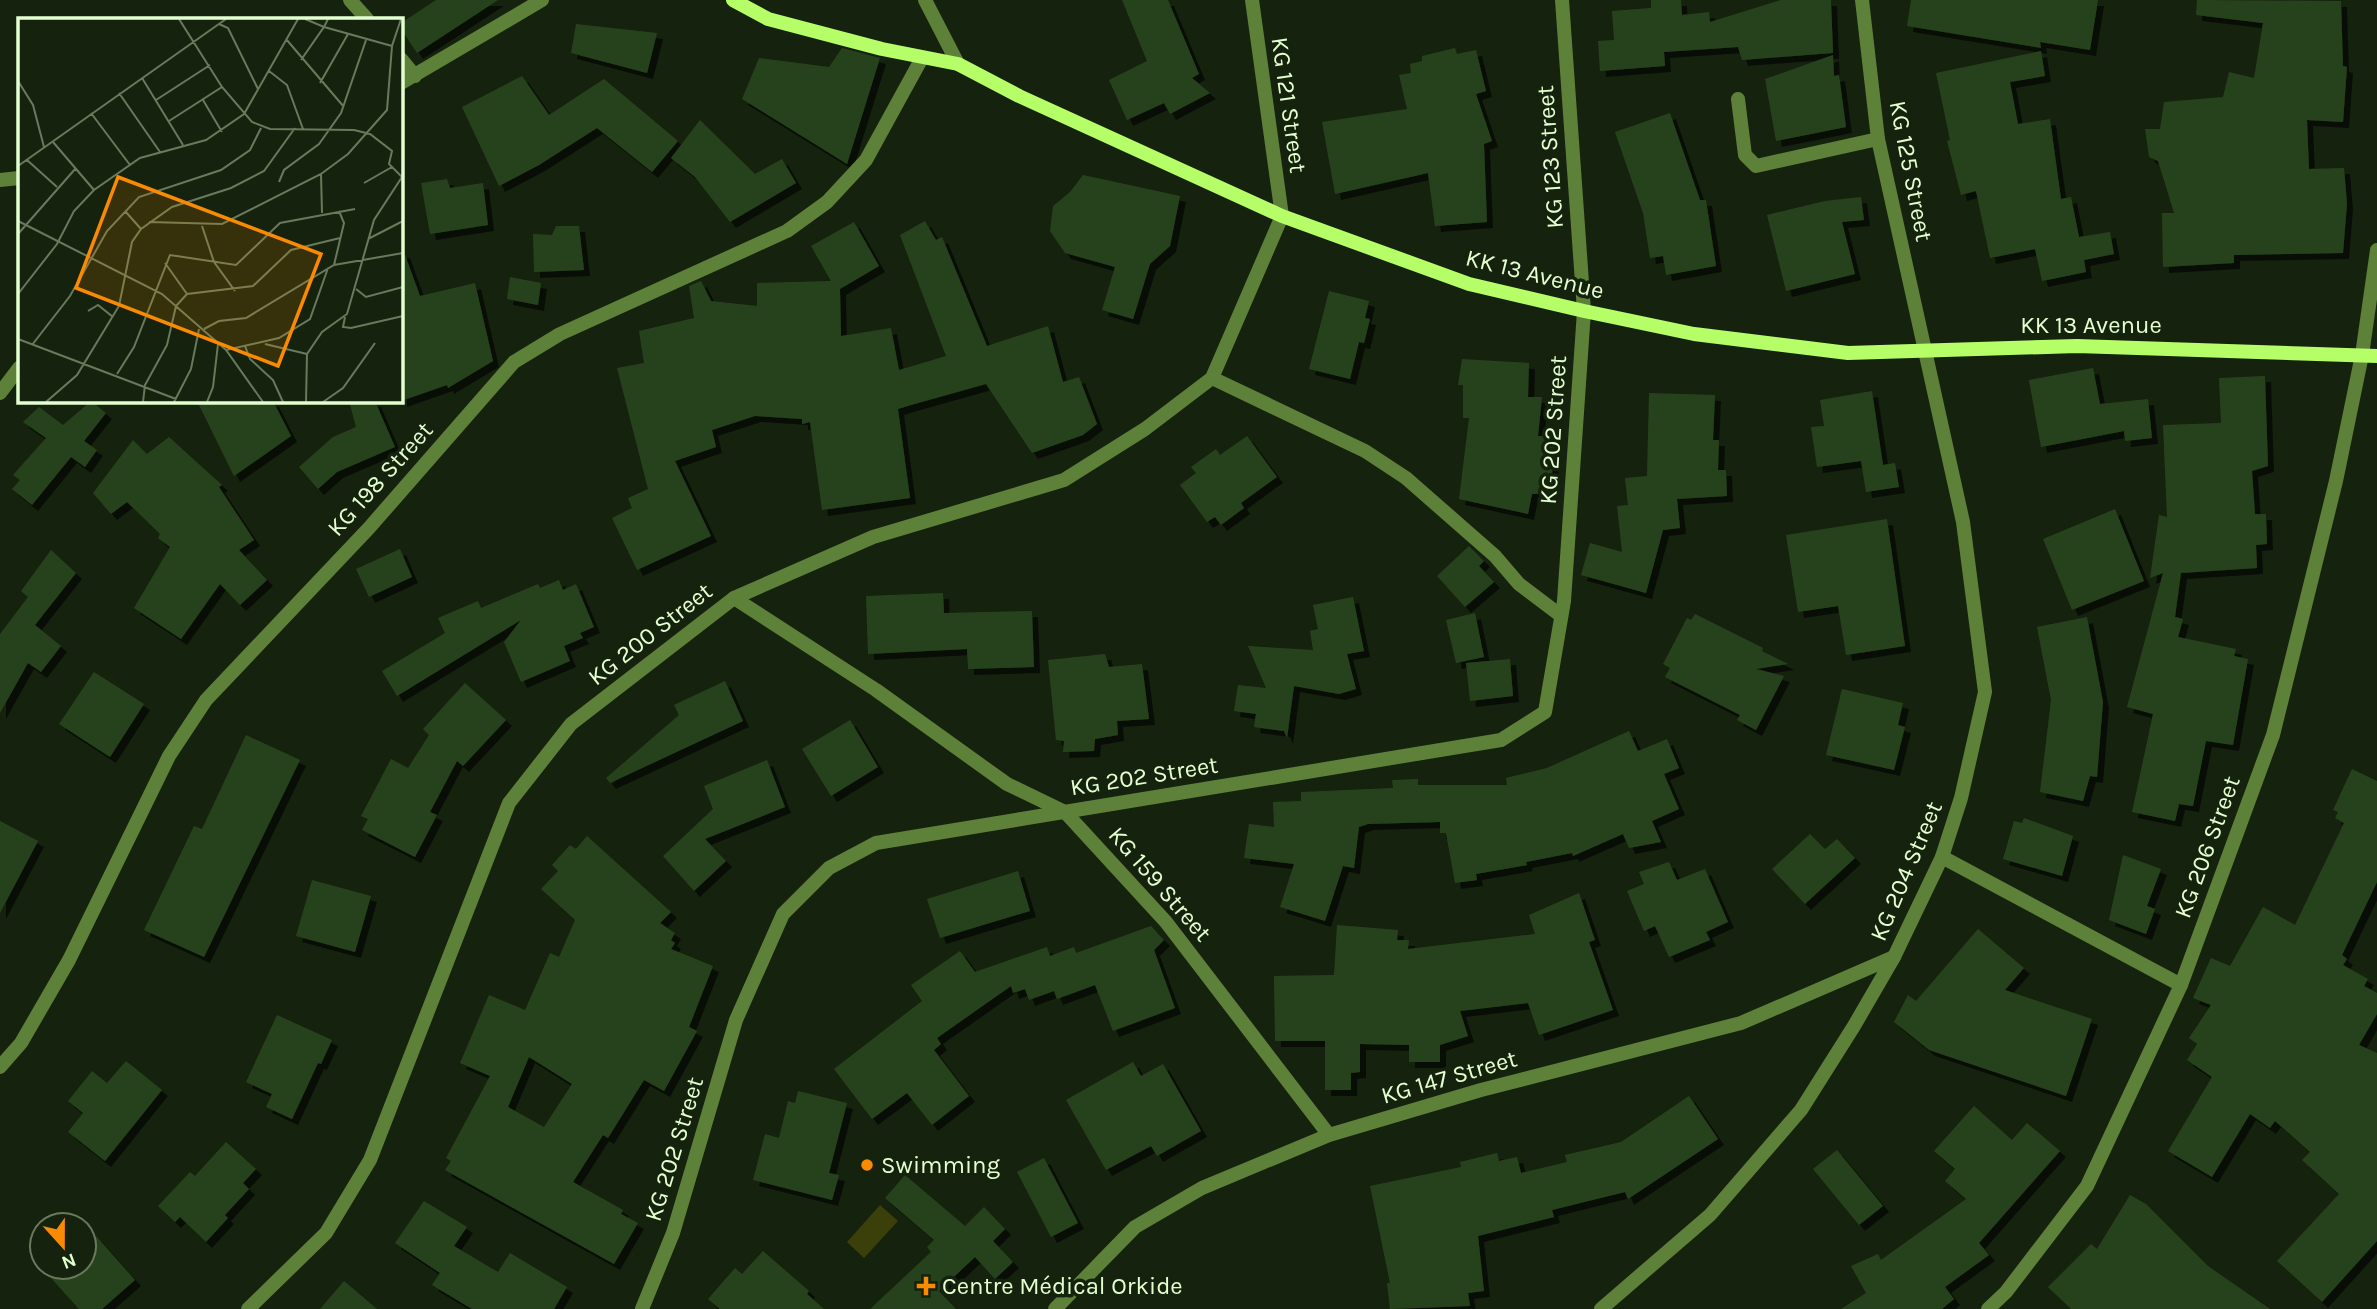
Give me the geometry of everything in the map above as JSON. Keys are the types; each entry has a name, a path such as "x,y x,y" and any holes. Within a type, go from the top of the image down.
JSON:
{"main road":[{"name":"KK 13 Avenue","path":"733,0 768,19 922,58 958,64 1019,96 1282,216 1469,284 1584,311 1694,334 1848,353 2077,346 2370,355"}],"street":[{"path":"350,0 366,18"},
{"path":"402,82 542,0"},
{"path":"925,0 958,64"},
{"name":"KG 121 Street","path":"1252,0 1282,216"},
{"name":"KG 123 Street","path":"1562,0 1584,311"},
{"name":"KG 125 Street","path":"1862,0 1878,139 1926,349"},
{"name":"KG 198 Street","path":"0,1067 22,1043 69,960 169,756 206,700 369,528 514,362 560,334 787,232 827,202 866,160 922,58"},
{"path":"402,60 415,76"},
{"path":"1738,99 1745,155 1756,166 1878,139"},
{"path":"0,180 18,178"},
{"name":"KG 200 Street","path":"248,1309 326,1233 370,1160 509,803 571,724 734,598 873,537 1064,480 1145,429 1212,378 1282,216"},
{"name":"KG 206 Street","path":"1988,1309 2006,1293 2087,1186 2181,985 2281,709 2336,481 2370,355 2377,250"},
{"name":"KG 202 Street","path":"642,1309 673,1233 736,1020 783,914 829,868 876,843 1501,740 1545,712 1560,615 1584,311"},
{"name":"KG 204 Street","path":"1601,1309 1710,1215 1801,1110 1894,957 1942,857 1961,799 1985,692 1963,522 1926,349"},
{"path":"0,393 18,369"},
{"path":"1212,378 1365,451 1406,478 1495,556 1519,584 1560,615"},
{"name":"KG 159 Street","path":"734,598 876,690 1007,783 1065,811 1166,922 1329,1135"},
{"path":"1942,857 2181,985"},
{"name":"KG 147 Street","path":"1055,1309 1135,1227 1202,1188 1329,1135 1481,1090 1741,1023 1894,957"}],"shaded area":[{"path":"880,1205 898,1221 864,1258 847,1242"}],"building":[{"path":"436,0 498,0 417,53 402,30 402,22"},
{"path":"1122,0 1168,0 1199,74 1192,78 1210,93 1170,114 1164,103 1127,120 1109,80 1147,61"},
{"path":"1651,0 1681,0 1682,15 1709,12 1710,22 1781,0 1831,0 1833,53 1742,60 1738,47 1664,52 1665,66 1600,71 1598,41 1614,40 1612,11 1651,8"},
{"path":"1911,0 2098,0 2090,50 2040,42 2041,48 1907,26"},
{"path":"2197,0 2341,1 2343,66 2347,67 2343,122 2307,120 2309,169 2344,168 2347,204 2343,253 2234,255 2234,263 2163,267 2162,213 2174,213 2158,161 2149,157 2145,129 2160,129 2164,102 2223,97 2229,72 2254,78 2263,23 2196,15"},
{"path":"576,24 657,33 647,73 571,53"},
{"path":"842,48 880,58 847,164 742,99 759,58 829,67"},
{"path":"1455,48 1457,54 1476,50 1486,91 1476,94 1492,141 1484,144 1487,222 1435,226 1428,173 1335,194 1322,122 1407,109 1399,75 1411,73 1410,64 1422,61 1422,56"},
{"path":"2041,51 2045,76 2010,82 2018,124 2050,119 2061,199 2071,197 2079,237 2110,232 2114,254 2084,260 2086,272 2042,281 2035,249 1990,258 1976,191 1961,195 1947,141 1950,140 1936,73"},
{"path":"1833,55 1834,76 1839,75 1846,127 1776,141 1765,79"},
{"path":"522,76 549,115 604,79 678,141 652,172 597,128 539,165 499,186 462,107"},
{"path":"1670,113 1700,200 1706,200 1716,266 1666,275 1663,256 1650,258 1643,213 1615,132"},
{"path":"700,120 755,174 782,159 796,183 730,222 695,177 671,158"},
{"path":"1083,175 1180,196 1170,246 1150,264 1133,319 1102,310 1115,267 1065,253 1050,231 1053,206 1070,192"},
{"path":"447,179 450,188 483,183 488,225 430,234 421,183"},
{"path":"1861,197 1864,220 1842,222 1855,274 1786,291 1767,215 1825,201"},
{"path":"925,221 936,240 942,237 987,346 1048,326 1063,382 1079,377 1097,424 1083,435 1032,453 986,384 898,409 910,498 822,510 810,422 802,424 802,419 755,416 712,430 716,447 675,461 711,536 637,570 612,518 632,508 628,498 648,489 617,368 644,363 639,331 694,318 689,286 701,281 711,301 757,306 757,283 831,281 811,246 854,222 879,266 840,289 841,336 891,328 899,370 946,356 900,235"},
{"path":"556,226 579,226 584,270 534,272 533,234 552,235"},
{"path":"402,252 420,296 475,283 493,361 448,388 447,385 402,401"},
{"path":"510,277 541,283 538,305 507,299"},
{"path":"1329,291 1369,301 1365,318 1370,319 1364,343 1359,342 1350,379 1309,369"},
{"path":"1462,359 1529,363 1528,397 1542,397 1538,436 1556,436 1550,493 1532,494 1528,514 1459,499 1469,418 1463,418 1463,385 1458,385"},
{"path":"2093,368 2100,404 2148,399 2152,438 2125,441 2124,431 2041,447 2029,380"},
{"path":"2265,376 2268,466 2252,471 2255,514 2266,514 2267,544 2256,545 2257,568 2181,573 2175,617 2183,619 2178,637 2236,649 2234,656 2248,659 2233,745 2206,741 2193,806 2179,804 2175,821 2132,812 2153,714 2127,707 2163,573 2150,578 2159,515 2167,517 2163,425 2221,423 2219,378"},
{"path":"1872,391 1883,465 1895,463 1899,487 1866,492 1861,461 1817,467 1811,427 1824,426 1820,400"},
{"path":"1649,393 1715,395 1713,440 1719,440 1718,470 1726,470 1727,496 1677,499 1680,528 1663,530 1646,593 1581,575 1590,543 1622,552 1617,506 1628,505 1625,478 1647,476"},
{"path":"90,402 106,413 84,441 97,450 85,467 71,457 32,505 12,489 20,480 13,475 46,438 23,422 39,407 63,425"},
{"path":"197,402 274,402 291,436 234,476"},
{"path":"349,402 375,402 395,447 337,472 318,489 299,467 333,437 356,427"},
{"path":"1247,436 1277,477 1241,503 1244,508 1221,525 1215,517 1207,522 1180,485 1196,473 1191,467 1216,449 1220,455"},
{"path":"169,437 222,485 219,487 254,540 239,550 267,580 240,605 220,584 181,639 134,608 170,547 158,538 160,534 127,502 111,514 93,493 133,440 147,454"},
{"path":"2115,509 2144,581 2072,610 2043,539"},
{"path":"1887,519 1905,646 1846,655 1838,606 1798,612 1786,535"},
{"path":"1469,546 1484,561 1479,566 1494,582 1465,607 1437,576"},
{"path":"400,549 412,577 369,597 356,569"},
{"path":"51,550 76,573 35,625 61,646 41,672 28,663 0,713 0,634 28,597 21,591"},
{"path":"559,580 563,590 576,584 594,627 580,633 583,638 564,646 570,661 521,682 504,642 521,620 397,696 382,671 445,633 438,618 478,601 481,608 538,584 540,588"},
{"path":"943,593 944,613 1032,611 1034,667 968,669 967,649 868,654 866,596"},
{"path":"1353,597 1364,651 1347,654 1356,689 1339,694 1294,686 1287,738 1284,731 1254,727 1256,714 1234,711 1238,685 1266,688 1248,646 1313,650 1310,631 1318,629 1313,605"},
{"path":"1475,613 1484,657 1456,663 1446,620"},
{"path":"1695,614 1763,648 1762,651 1788,664 1756,669 1784,676 1756,730 1737,720 1740,715 1665,677 1670,668 1663,664 1687,618 1691,620"},
{"path":"2087,617 2103,702 2097,777 2090,776 2083,801 2040,792 2051,700 2037,627"},
{"path":"1105,654 1109,667 1142,664 1149,719 1117,721 1118,735 1095,739 1094,751 1063,752 1064,741 1056,740 1048,660"},
{"path":"1510,659 1513,696 1470,701 1466,663"},
{"path":"94,672 144,704 110,757 59,724"},
{"path":"725,681 743,721 610,783 606,778 679,715 674,705"},
{"path":"465,683 506,720 463,766 457,761 430,812 437,815 415,857 362,830 368,819 361,816 391,759 408,768 429,735 423,729"},
{"path":"1842,689 1903,703 1898,725 1905,727 1894,770 1826,755"},
{"path":"850,720 878,767 831,796 802,749"},
{"path":"1629,731 1638,751 1667,739 1679,768 1664,774 1679,809 1652,821 1661,842 1629,848 1623,834 1573,856 1572,853 1526,862 1527,865 1476,874 1477,880 1455,883 1446,833 1440,833 1440,822 1368,824 1359,827 1354,868 1343,866 1325,921 1280,907 1294,864 1244,858 1249,824 1274,827 1273,802 1301,801 1301,792 1393,788 1392,780 1418,779 1418,785 1507,785 1506,778 1547,768"},
{"path":"246,735 300,760 204,957 144,930 194,826 202,829"},
{"path":"767,760 785,807 705,839 726,861 694,891 663,856 713,809 704,786"},
{"path":"2352,769 2377,781 2377,882 2342,955 2347,959 2343,965 2368,979 2364,986 2377,993 2377,1014 2359,1045 2377,1053 2377,1241 2322,1302 2277,1261 2339,1194 2302,1160 2310,1152 2275,1121 2270,1128 2250,1114 2212,1177 2168,1151 2212,1077 2187,1060 2197,1044 2189,1038 2211,1005 2193,998 2211,958 2230,966 2263,907 2295,925 2344,823 2335,818 2338,812 2333,810"},
{"path":"2024,818 2073,836 2062,876 2003,859 2014,821 2022,823"},
{"path":"0,821 38,841 0,913"},
{"path":"1810,834 1825,849 1837,839 1855,858 1805,904 1772,869"},
{"path":"587,836 671,912 660,923 675,933 671,940 675,943 671,949 713,966 689,1027 697,1031 664,1091 644,1080 608,1138 603,1135 573,1182 623,1210 621,1214 638,1223 614,1264 445,1170 451,1161 446,1158 490,1076 460,1063 489,995 525,1010 550,953 559,957 575,920 541,889 558,871 552,865 570,845 576,849","holes":["529,1057 572,1084 544,1127 508,1107"]},
{"path":"2123,855 2161,869 2147,906 2155,909 2146,934 2109,920"},
{"path":"1669,862 1677,880 1705,869 1728,922 1706,932 1710,940 1669,957 1655,926 1644,931 1627,891 1644,884 1639,872"},
{"path":"1018,871 1030,911 940,938 927,899"},
{"path":"312,880 371,896 355,952 296,936"},
{"path":"1579,893 1595,940 1589,942 1613,1010 1539,1035 1528,1003 1460,1011 1468,1036 1440,1045 1440,1062 1409,1062 1409,1045 1360,1044 1360,1072 1351,1073 1351,1090 1325,1090 1325,1041 1275,1041 1274,976 1334,975 1337,925 1398,930 1397,940 1409,940 1408,949 1535,934 1529,915"},
{"path":"1151,926 1164,940 1154,950 1175,1008 1113,1031 1095,985 1057,999 1054,991 1029,1000 1025,989 1013,993 1011,986 937,1038 941,1044 934,1050 969,1096 932,1125 907,1093 872,1119 834,1069 922,1001 911,985 960,951 975,972 1047,947 1050,956 1074,947 1076,953"},
{"path":"1978,929 2024,968 2005,990 2092,1019 2066,1096 1929,1050 1894,1022 1908,995 1916,1001"},
{"path":"277,1015 332,1040 321,1064 318,1063 292,1119 266,1107 272,1094 246,1082"},
{"path":"126,1061 162,1090 105,1161 68,1132 83,1113 68,1101 92,1071 107,1083"},
{"path":"1133,1062 1141,1076 1163,1064 1201,1131 1157,1156 1151,1146 1106,1170 1066,1100"},
{"path":"798,1091 847,1103 829,1173 839,1175 832,1200 753,1180 765,1134 779,1138 788,1101 795,1103"},
{"path":"1689,1096 1718,1139 1628,1199 1625,1192 1552,1210 1554,1217 1478,1236 1484,1291 1468,1293 1470,1306 1390,1309 1387,1283 1390,1283 1370,1186 1461,1167 1460,1162 1497,1153 1499,1161 1517,1157 1521,1173 1567,1162 1565,1155 1621,1142"},
{"path":"1974,1106 2012,1140 2027,1123 2060,1151 1979,1243 1989,1255 1945,1287 1954,1299 1942,1309 1841,1309 1866,1293 1851,1266 1878,1254 1881,1260 1966,1199 1945,1181 1955,1169 1934,1151"},
{"path":"226,1142 256,1169 243,1183 249,1189 225,1215 228,1218 206,1242 180,1217 175,1222 158,1206 190,1172 195,1176"},
{"path":"1837,1150 1883,1206 1859,1225 1813,1169"},
{"path":"1044,1158 1078,1223 1051,1237 1017,1172"},
{"path":"905,1175 965,1226 984,1207 1005,1229 993,1241 1013,1262 995,1279 975,1257 939,1291 956,1309 870,1309 931,1252 927,1247 934,1240 885,1198"},
{"path":"2130,1195 2146,1204 2208,1266 2270,1309 2071,1309 2048,1287 2091,1244 2097,1249"},
{"path":"424,1201 467,1227 454,1246 498,1272 510,1253 567,1287 554,1309 472,1309 432,1285 440,1273 395,1243"},
{"path":"98,1238 135,1280 102,1309 79,1309 54,1281 98,1281"},
{"path":"763,1251 809,1291 807,1294 824,1309 720,1309 708,1299 735,1268 742,1274"},
{"path":"344,1281 377,1309 320,1309"}],"place":[{"name":"Swimming","path":"867,1165"},
{"name":"Centre Médical Orkide","path":"926,1286"}]}
